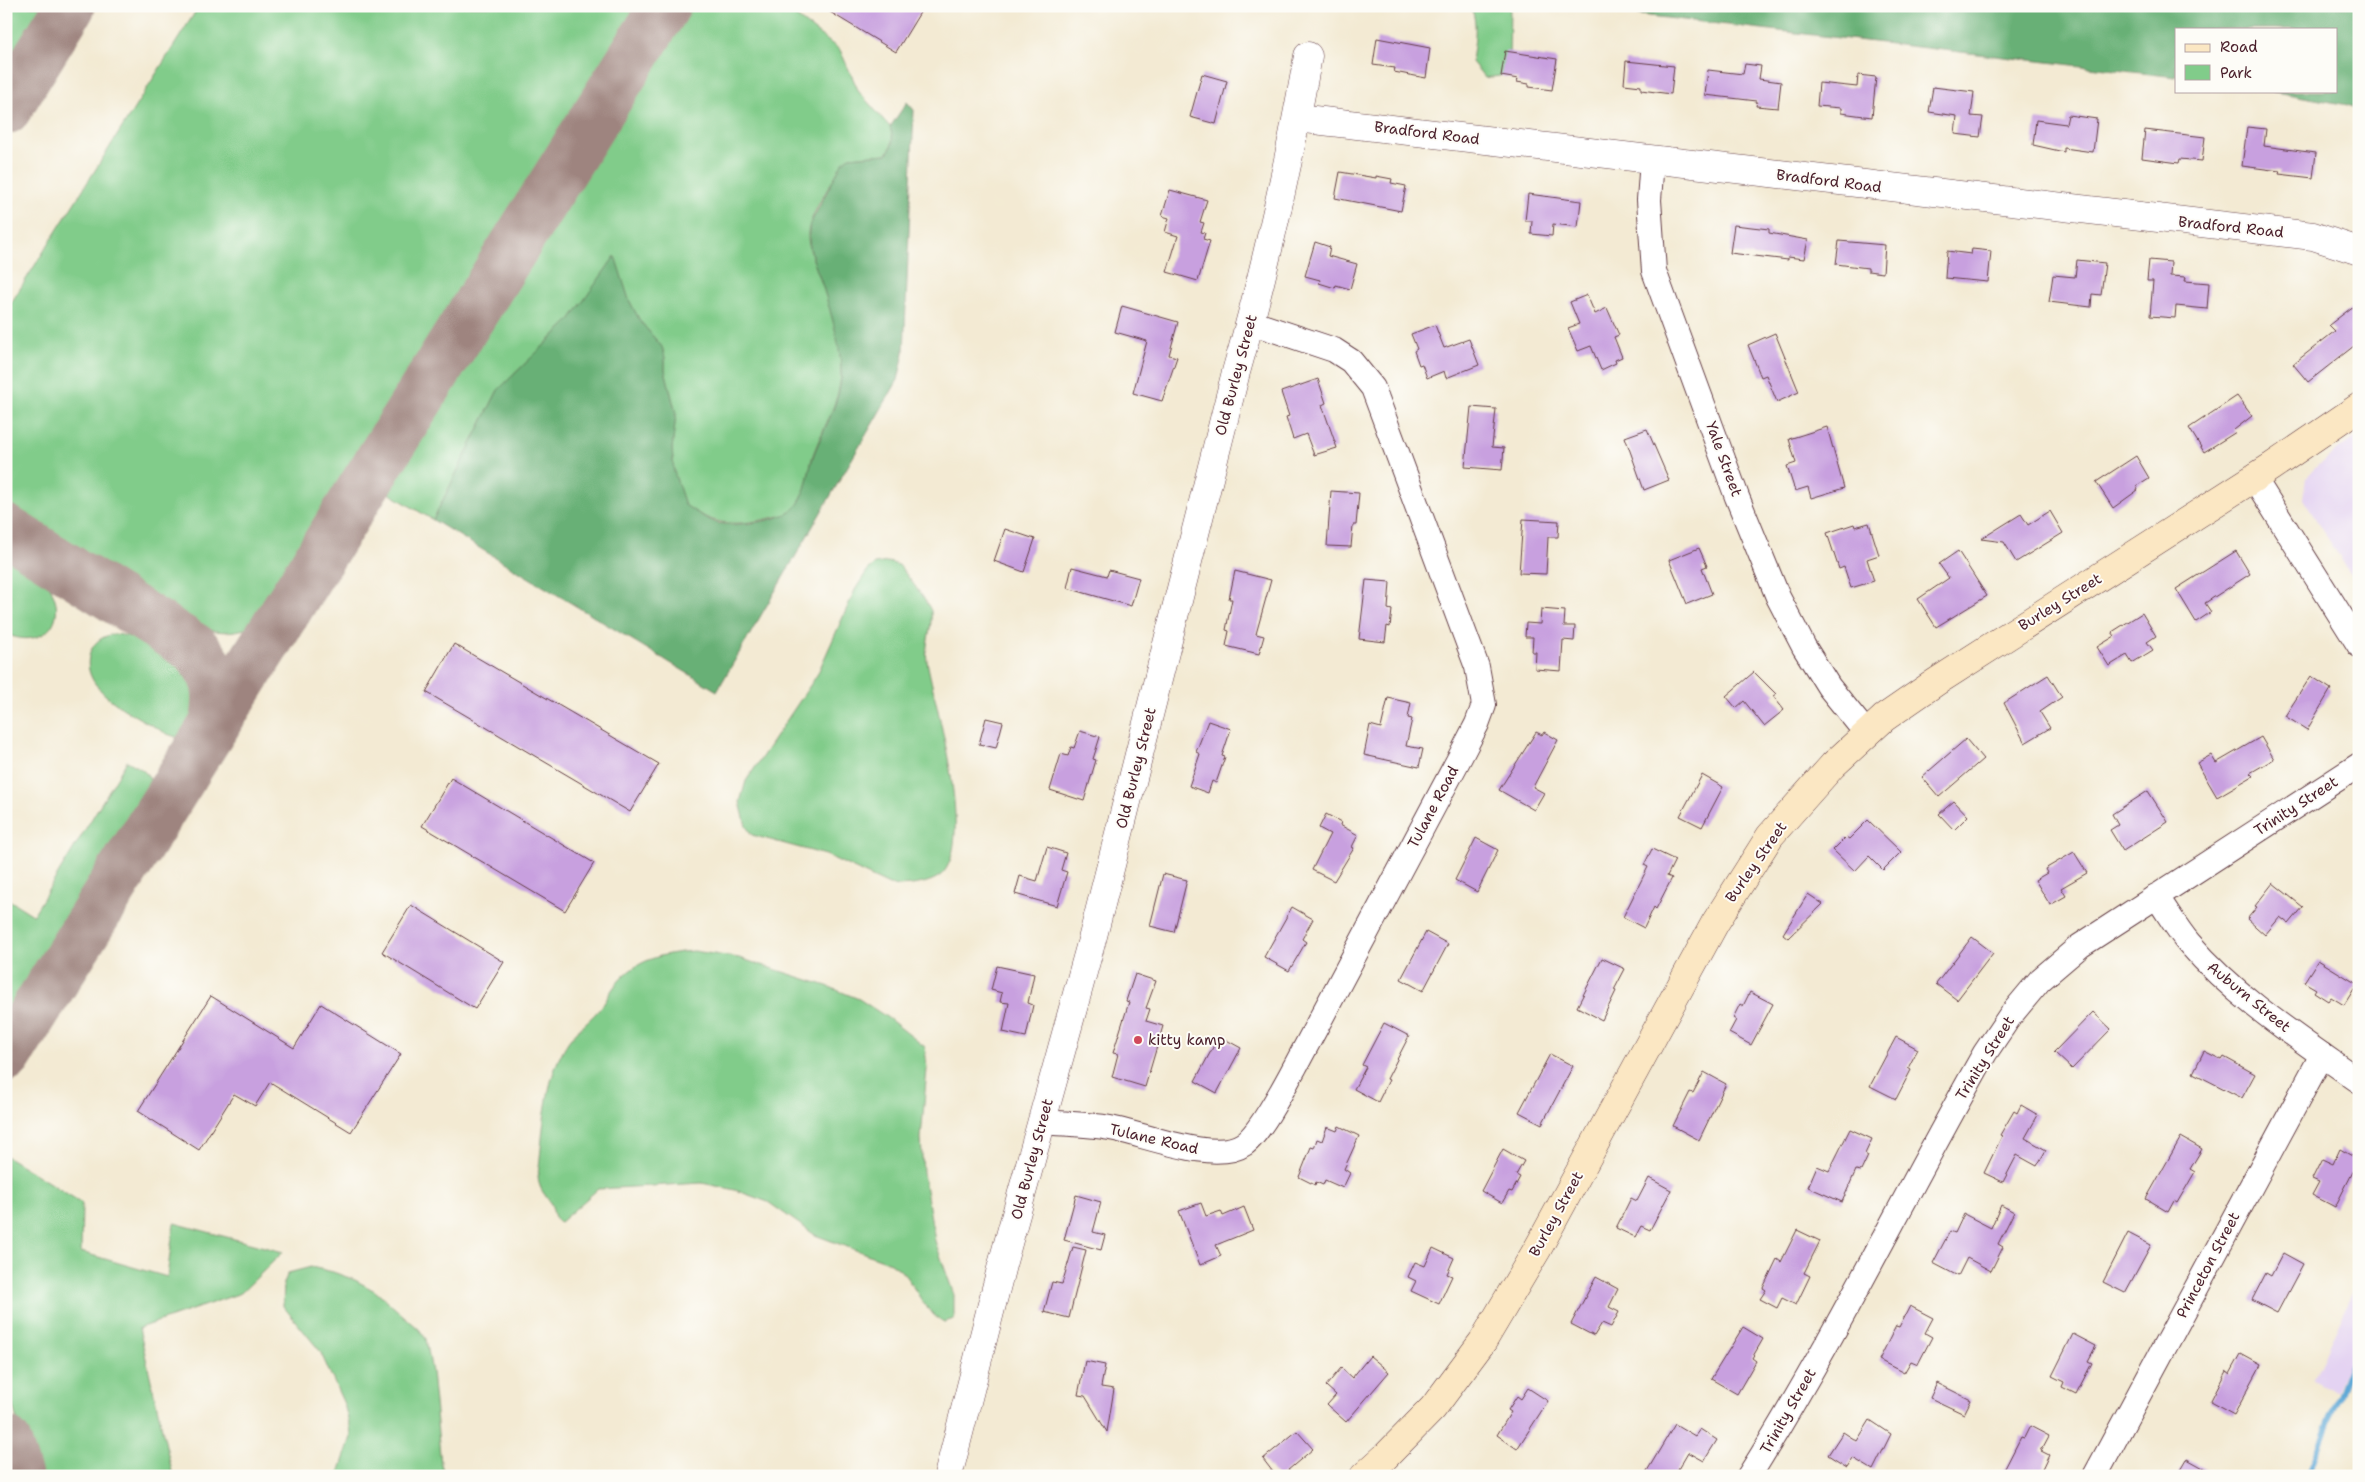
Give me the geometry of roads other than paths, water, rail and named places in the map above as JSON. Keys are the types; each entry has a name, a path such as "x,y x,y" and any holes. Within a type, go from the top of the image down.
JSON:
{"main road":[{"name":"Burley Street","path":"1364,1476 1386,1458 1433,1408 1483,1341 1538,1248 1715,923 1770,836 1833,765 1884,718 1936,682 2254,478 2359,407"}],"street":[{"name":"Old Burley Street","path":"948,1476 1042,1122 1094,936 1250,322 1288,167 1308,56"},
{"name":"Bradford Road","path":"1297,118 2313,236 2359,251"},
{"name":"Yale Street","path":"1652,160 1649,200 1654,271 1737,497 1778,598 1804,647 1829,687 1867,734"},
{"name":"Tulane Road","path":"1042,1122 1110,1128 1200,1151 1224,1151 1244,1144 1271,1107 1296,1065 1468,741 1484,705 1477,667 1373,388 1352,361 1334,350 1250,322"},
{"path":"2254,478 2359,645"},
{"name":"Trinity Street","path":"1749,1476 1778,1430 1831,1336 1980,1061 2010,1016 2040,980 2080,946 2359,765"},
{"name":"Auburn Street","path":"2156,896 2188,942 2215,971 2322,1055 2359,1081"},
{"name":"Princeton Street","path":"2095,1476 2322,1055"}],"waterway":[{"path":"2308,1476 2359,1344"}],"place":[{"name":"kitty kamp","path":"1138,1040"}]}
